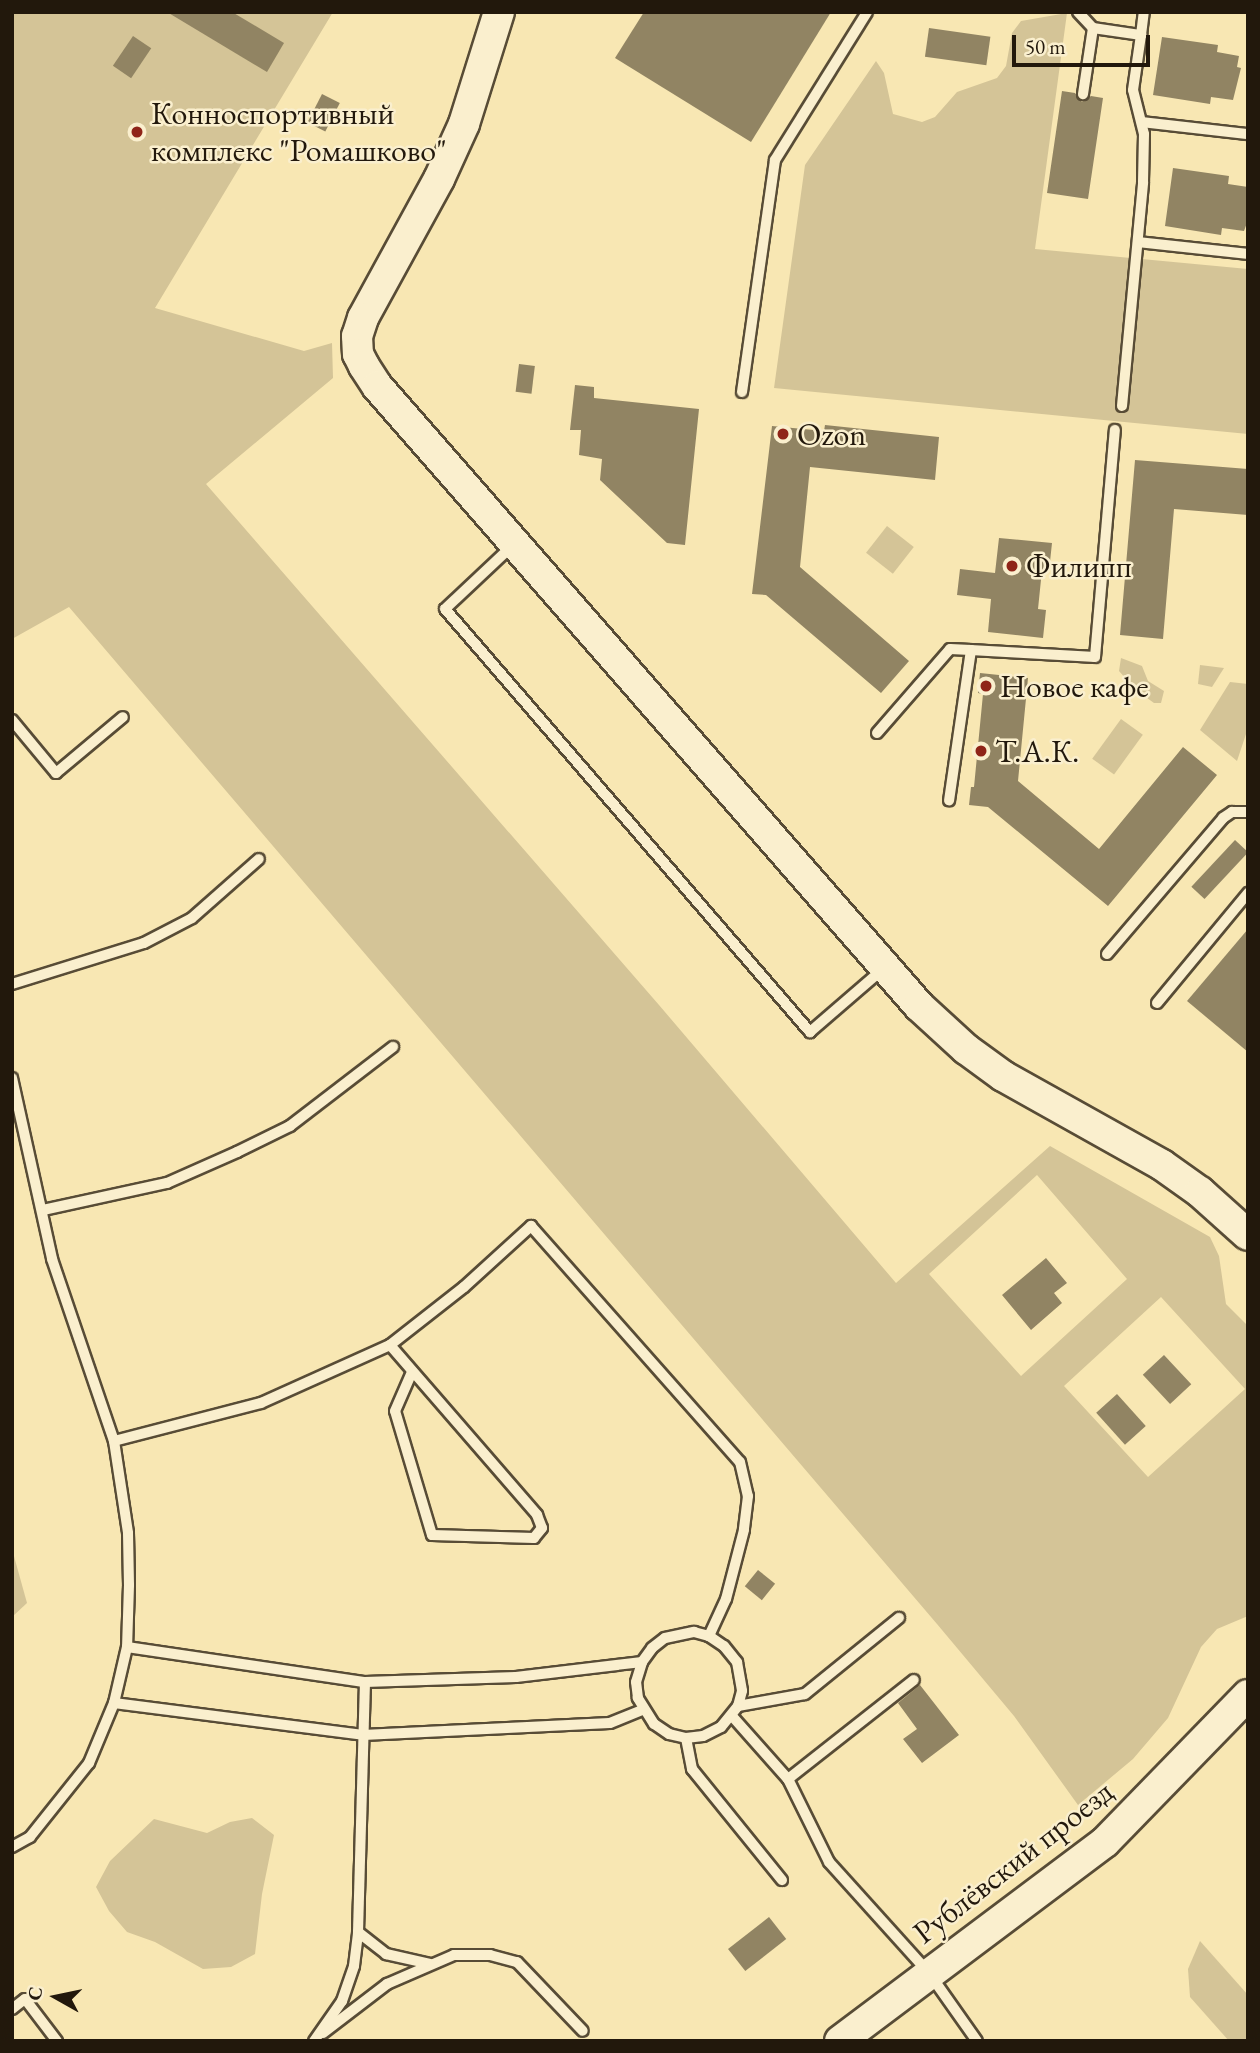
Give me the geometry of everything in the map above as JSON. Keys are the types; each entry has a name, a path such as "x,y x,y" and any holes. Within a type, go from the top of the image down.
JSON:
{"street":[{"path":"499,12 464,124 439,179 363,318 357,336 358,354 377,386 919,1006 965,1049 1054,1106 1162,1164 1200,1192 1248,1235"},
{"name":"Рублёвский проезд","path":"840,2041 1105,1842 1248,1695"}],"lane":[{"path":"742,392 775,160 867,12"},
{"path":"1078,12 1093,28 1141,35"},
{"path":"1122,406 1144,155 1142,121 1133,90 1144,12"},
{"path":"1083,94 1093,28"},
{"path":"1142,121 1248,134"},
{"path":"1138,242 1248,254"},
{"path":"877,733 950,649 1095,657 1115,430"},
{"path":"514,543 446,609 810,1032 885,967"},
{"path":"949,800 971,650"},
{"path":"12,720 56,773 123,717"},
{"path":"1107,954 1223,818 1237,811 1248,812"},
{"path":"12,984 144,943 192,918 259,859"},
{"path":"1157,1003 1248,893"},
{"path":"43,1210 167,1183 237,1152 290,1126 393,1047"},
{"path":"12,1078 52,1259 114,1441 128,1533 127,1647 114,1703 89,1763 30,1837 12,1847"},
{"path":"114,1441 261,1403 390,1345 464,1287 531,1226 740,1462 748,1496 744,1530 726,1599 709,1636"},
{"path":"390,1345 537,1515 542,1528 534,1538 432,1535 395,1410 412,1373"},
{"path":"735,1711 805,1694 899,1618"},
{"path":"680,1633 709,1636 724,1646 737,1662 742,1691 735,1711 721,1727 703,1736 686,1738 669,1734 654,1724 643,1710 636,1682 642,1662 652,1648 665,1638 680,1633"},
{"path":"127,1647 365,1682 516,1677 642,1662"},
{"path":"788,1779 914,1680"},
{"path":"313,2040 342,2001 354,1966 358,1932 365,1682"},
{"path":"114,1703 363,1735 610,1723 643,1710"},
{"path":"735,1711 788,1779 829,1862 929,1973 977,2041"},
{"path":"686,1738 692,1769 782,1880"},
{"path":"358,1932 386,1954 430,1964"},
{"path":"313,2040 387,1984 454,1955 490,1955 517,1962 583,2031"},
{"path":"12,2009 25,1999 57,2041"}],"shaded area":[{"path":"12,12 333,12 155,308 304,351 332,343 333,378 206,484 659,1005 896,1283 1050,1146 1210,1237 1219,1256 1226,1304 1248,1326 1248,1616 1217,1629 1201,1647 1168,1718 1133,1759 1078,1805 1014,1716 937,1624 69,607 12,639","holes":["1037,1175 1127,1279 1021,1376 929,1274","1161,1297 1245,1389 1148,1477 1064,1386"]},
{"path":"1067,13 1035,249 1248,269 1248,434 774,388 805,165 876,61 884,73 893,114 922,122 935,117 957,92 997,78 1006,66 1012,33 1021,21"},
{"path":"887,526 914,547 893,574 866,553"},
{"path":"1121,658 1142,666 1148,681 1164,691 1161,703 1154,703 1136,690 1119,671"},
{"path":"1200,665 1224,668 1212,687 1198,684"},
{"path":"1230,682 1248,684 1248,728 1237,761 1200,730"},
{"path":"1121,719 1143,735 1114,775 1092,759"},
{"path":"12,1549 27,1603 12,1617"},
{"path":"252,1818 274,1835 262,1894 255,1954 231,1967 203,1969 155,1942 127,1932 109,1911 96,1887 110,1861 154,1819 207,1833 230,1822"},
{"path":"1200,1941 1248,1995 1248,2041 1229,2041 1190,1997 1188,1969"}],"building":[{"path":"167,12 232,12 284,43 267,72"},
{"path":"644,12 831,12 751,142 615,58"},
{"path":"929,28 990,37 986,65 925,57"},
{"path":"133,36 151,48 131,78 113,66"},
{"path":"1162,37 1218,45 1217,52 1239,56 1237,67 1241,68 1233,100 1211,97 1210,104 1153,95"},
{"path":"1062,91 1075,93 1082,102 1091,96 1103,98 1088,199 1047,193"},
{"path":"322,94 340,103 325,132 307,123"},
{"path":"1173,168 1229,176 1228,184 1248,187 1248,220 1244,231 1222,228 1221,235 1165,226"},
{"path":"519,364 535,366 531,394 516,392"},
{"path":"575,385 594,387 594,398 699,409 685,545 667,543 600,480 602,459 579,455 581,430 570,430"},
{"path":"825,425 939,437 935,480 810,467 800,567 909,661 881,693 766,595 752,594 772,426 824,431"},
{"path":"1135,460 1248,469 1248,515 1174,509 1163,639 1120,635"},
{"path":"999,538 1052,543 1049,571 1042,570 1038,609 1046,610 1043,638 988,632 991,599 957,595 960,569 995,573"},
{"path":"980,673 1028,678 1018,781 1099,849 1183,747 1217,775 1108,906 988,807 969,805 971,787 974,787 983,694 978,693"},
{"path":"1235,840 1248,852 1205,899 1191,887"},
{"path":"1248,929 1248,1052 1187,1001"},
{"path":"1046,1258 1067,1283 1054,1293 1062,1303 1031,1330 1002,1295"},
{"path":"1164,1355 1191,1384 1170,1404 1143,1375"},
{"path":"1117,1394 1146,1426 1125,1445 1096,1413"},
{"path":"758,1570 775,1584 762,1600 745,1586"},
{"path":"920,1685 959,1735 922,1763 903,1739 917,1729 898,1703"},
{"path":"769,1917 786,1939 745,1971 728,1949"}],"place":[{"name":"Конноспортивный комплекс \"Ромашково\"","path":"137,132"},
{"name":"Ozon","path":"783,434"},
{"name":"Филипп","path":"1012,566"},
{"name":"Новое кафе","path":"986,686"},
{"name":"Т.А.К.","path":"981,751"}]}
